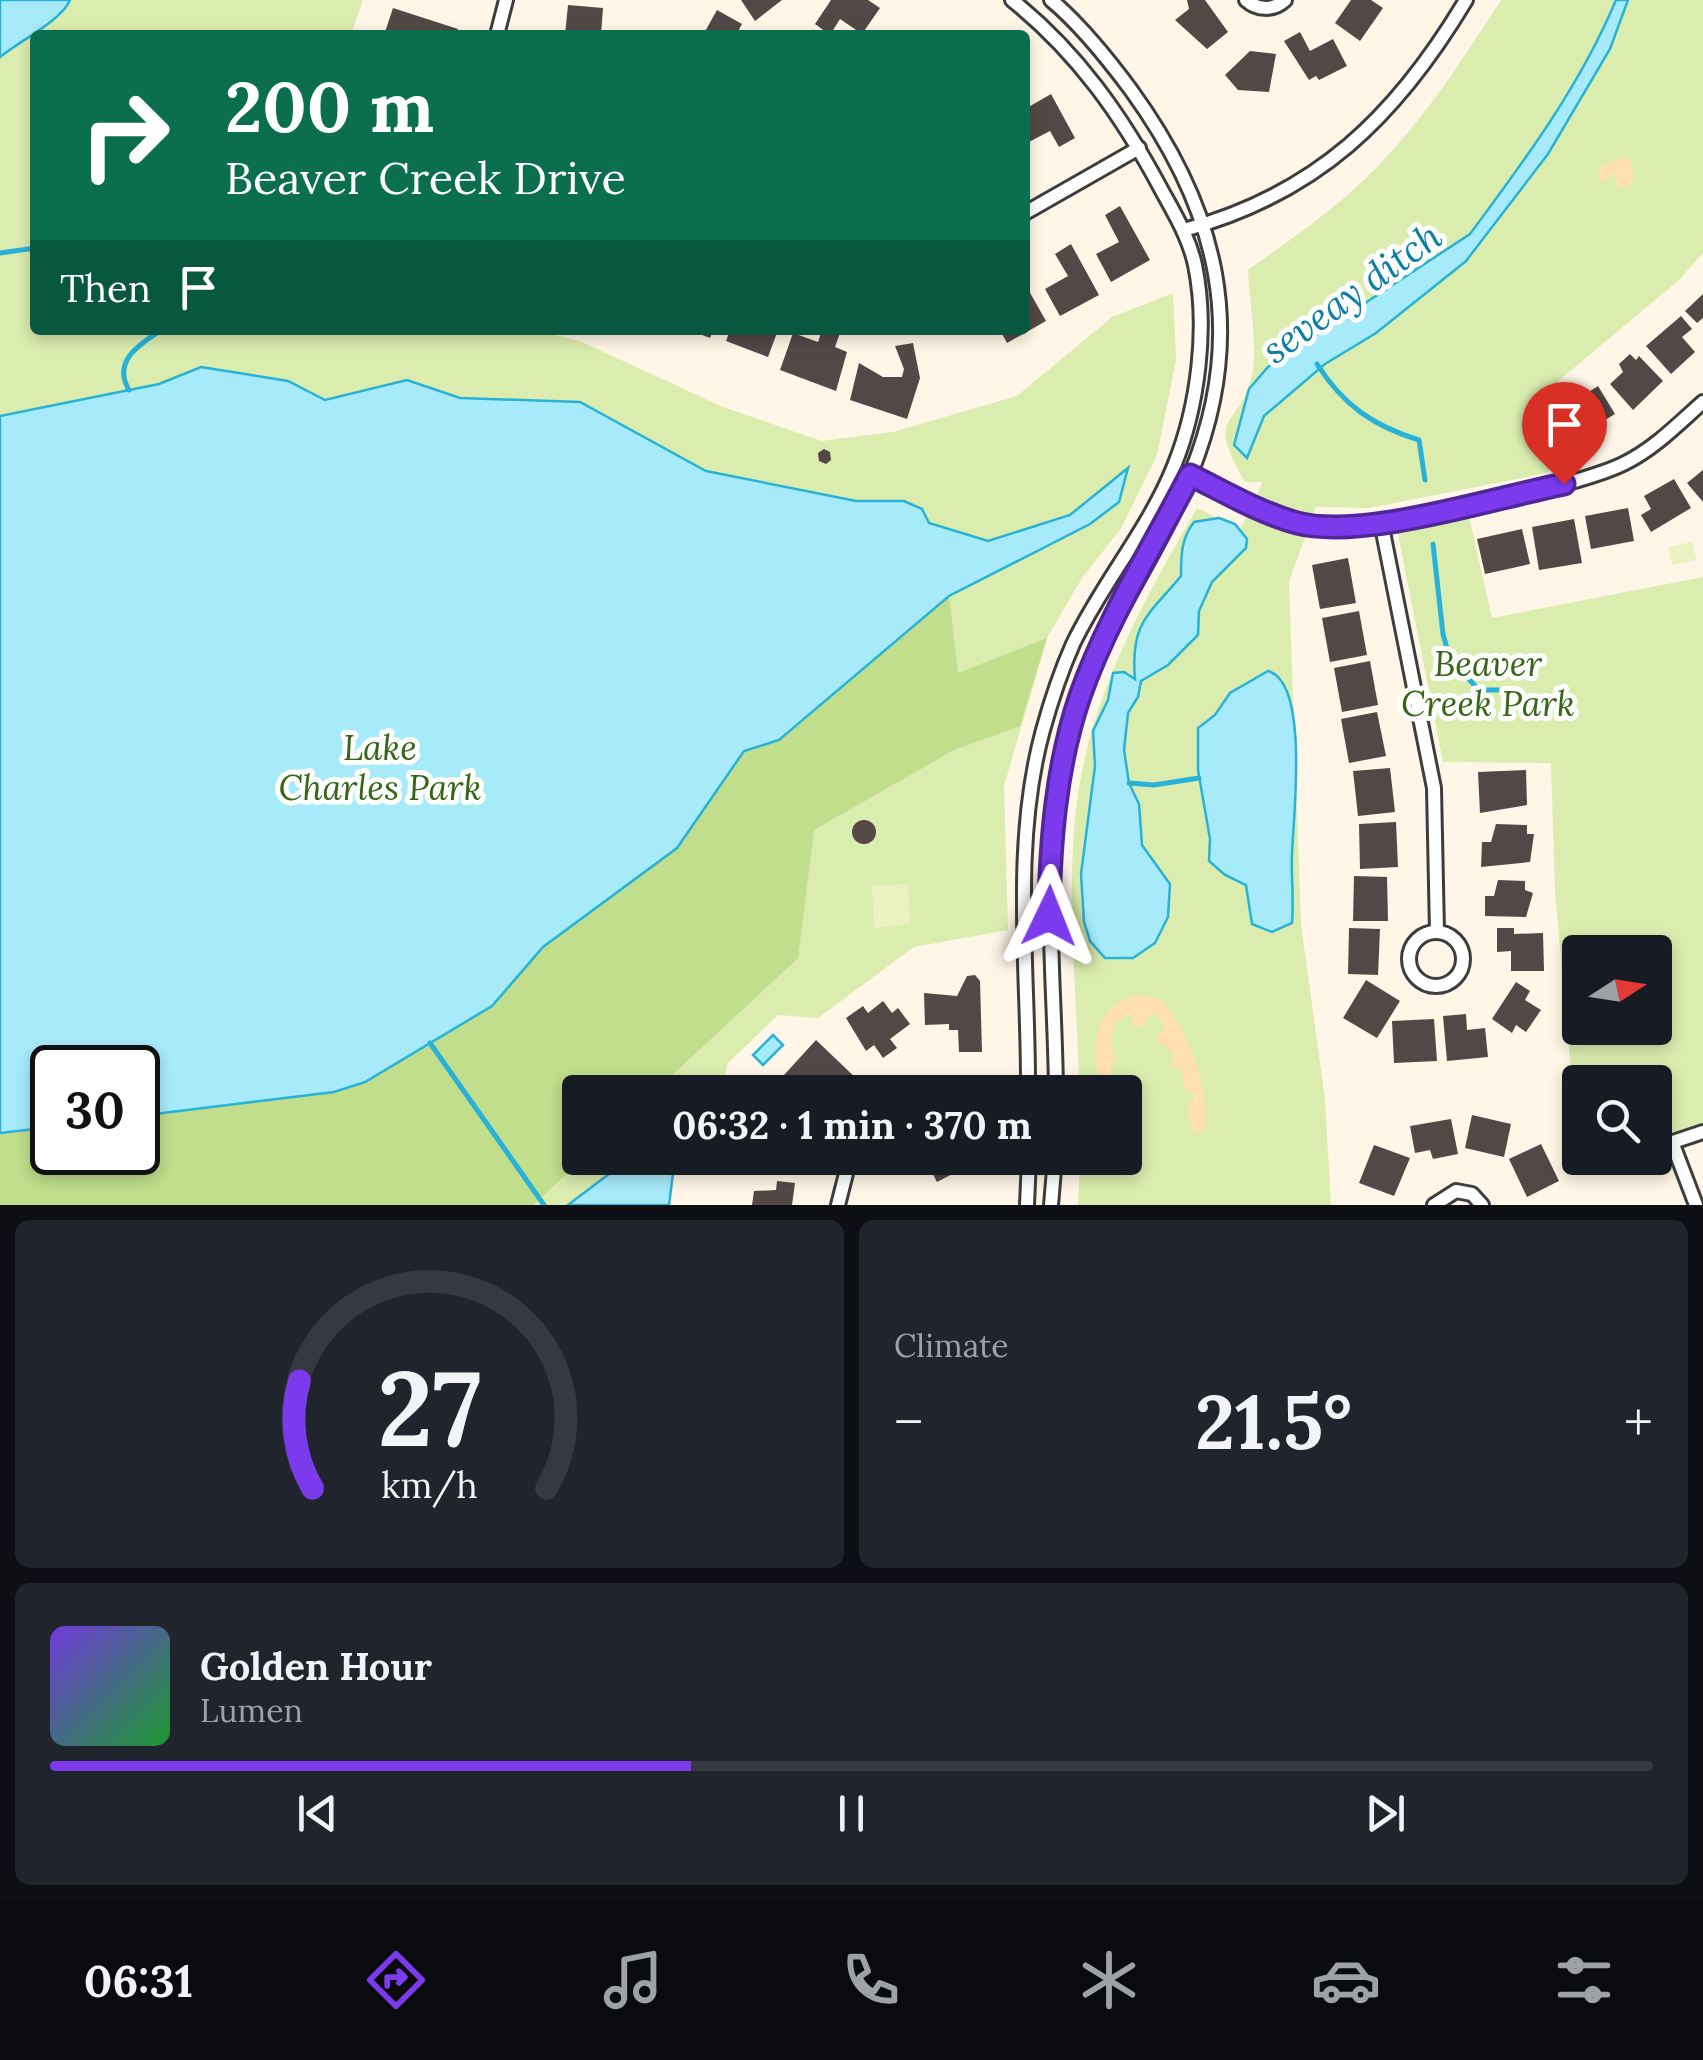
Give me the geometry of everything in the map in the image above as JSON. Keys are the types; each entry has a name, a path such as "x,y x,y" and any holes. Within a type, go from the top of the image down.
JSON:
{"street":[{"path":"498,30 506,0"},
{"path":"1012,0 1074,57 1139,148 1184,230 1195,264 1200,337 1192,395 1174,467 1074,643 1042,732 1031,783 1026,848 1028,1075"},
{"path":"1051,0 1141,104 1168,146 1204,225 1220,288 1221,337 1216,389 1190,475 1100,649 1081,694 1062,765 1053,829 1049,916 1055,1075"},
{"path":"1246,0 1258,8 1272,7 1284,0"},
{"path":"1184,230 1258,207 1312,178 1358,138 1435,49 1466,0"},
{"path":"1030,210 1139,148"},
{"path":"1174,467 1296,522 1334,527 1382,522 1610,471 1657,443 1703,402"},
{"path":"1382,522 1432,775 1438,851 1437,932"},
{"path":"1437,932 1456,941 1463,957 1453,980 1436,986 1414,974 1410,957 1416,941 1437,932"},
{"path":"1696,1205 1672,1142 1703,1132"},
{"path":"838,1205 846,1175"},
{"path":"1027,1205 1028,1175"},
{"path":"1051,1205 1054,1175"},
{"path":"1434,1205 1456,1190 1472,1194 1482,1205"}],"green space":[{"name":"Lake Charles Park","path":"0,0 363,0 353,30 30,30 30,335 554,335 580,341 723,407 822,441 893,432 1017,396 1112,317 1173,293 1176,360 1157,455 1122,527 1082,578 1047,638 1004,786 1008,930 914,947 818,1018 778,1015 728,1063 724,1075 562,1075 562,1175 627,1175 587,1205 0,1205"},
{"path":"1501,0 1703,0 1703,253 1679,280 1550,388 1562,432 1559,451 1547,473 1369,508 1316,507 1289,582 1301,924 1325,1100 1331,1205 1078,1205 1079,1175 1142,1175 1142,1075 1078,1075 1073,840 1085,757 1105,691 1147,598 1197,508 1241,529 1263,482 1245,482 1233,459 1226,432 1246,393 1254,363 1248,270 1330,209 1376,168 1458,66"},
{"name":"Beaver Creek Park","path":"1468,512 1492,618 1703,577 1703,1132 1672,1142 1672,1065 1570,1065 1569,1045 1672,1045 1672,935 1562,935 1562,970 1551,763 1443,762 1395,519"},
{"path":"1692,542 1696,560 1672,565 1668,547"},
{"path":"949,596 958,673 1047,638 1020,726 954,750 814,830 798,958 672,1075 562,1075 562,1175 566,1175 533,1205 0,1205 0,1133 30,1130 30,1175 160,1175 160,1113 334,1092 365,1082 492,1006 543,947 677,848 744,750 779,740"},
{"path":"908,884 910,924 874,928 872,886"}],"sand":[{"path":"1630,159 1634,178 1630,185 1618,188 1615,172 1602,184 1598,173 1601,166"},
{"path":"1142,995 1162,1001 1181,1029 1201,1081 1204,1132 1194,1133 1186,1111 1195,1095 1184,1088 1182,1071 1170,1065 1173,1052 1156,1040 1165,1025 1153,1011 1141,1028 1133,1025 1132,1013 1115,1022 1110,1042 1116,1059 1110,1066 1112,1075 1099,1075 1095,1051 1100,1025 1115,1005"}],"water":[{"path":"0,0 70,0 49,23 39,30 30,30 30,36 0,57"},
{"path":"1616,0 1628,0 1610,49 1548,154 1466,261 1376,333 1325,364 1264,416 1247,458 1234,445 1249,389 1268,367 1470,234 1568,92"},
{"name":"Lake Charles Park","path":"201,367 288,381 325,400 407,380 460,398 580,402 706,471 856,501 904,501 922,509 929,523 988,541 1070,515 1128,468 1119,502 1090,524 949,596 779,740 744,751 677,848 543,947 492,1006 365,1082 334,1092 160,1113 160,1045 30,1045 30,1130 0,1133 0,416 159,384"},
{"path":"1219,518 1235,524 1247,539 1246,548 1212,582 1199,611 1198,635 1168,665 1141,681 1138,697 1128,713 1124,750 1129,783 1139,804 1142,845 1170,884 1168,917 1155,943 1133,958 1105,958 1090,941 1084,922 1081,874 1095,766 1093,731 1108,700 1113,673 1124,672 1135,679 1139,632 1181,576 1183,547 1190,528 1194,522"},
{"path":"1268,671 1281,681 1290,699 1296,754 1292,923 1272,932 1252,924 1246,885 1225,875 1209,861 1210,839 1198,770 1198,728 1215,715 1230,693"},
{"path":"773,1035 783,1045 763,1065 753,1055"},
{"path":"608,1175 673,1175 669,1205 568,1205"}],"building":[{"path":"741,0 782,0 755,21"},
{"path":"831,0 868,0 880,8 865,30 856,30 840,19 833,30 823,30 815,24"},
{"path":"1187,0 1205,0 1228,32 1207,49 1175,20 1189,9"},
{"path":"1351,0 1371,0 1383,8 1360,41 1335,23"},
{"path":"568,5 603,8 601,30 566,30"},
{"path":"393,8 458,29 458,30 386,30"},
{"path":"717,10 742,24 739,30 706,30"},
{"path":"1300,32 1310,51 1333,39 1347,66 1319,80 1316,76 1309,80 1284,41"},
{"path":"1250,51 1276,54 1269,92 1238,90 1225,75"},
{"path":"1051,94 1075,138 1059,147 1050,131 1030,141 1030,106"},
{"path":"1120,206 1150,260 1111,282 1096,254 1119,242 1105,215"},
{"path":"1071,244 1099,295 1060,316 1045,289 1068,276 1055,254"},
{"path":"1030,293 1046,321 1030,330"},
{"path":"1703,294 1703,318 1697,323 1685,311"},
{"path":"1681,316 1692,329 1682,337 1695,352 1671,374 1646,346"},
{"path":"728,335 776,335 768,357 726,341"},
{"path":"792,335 818,342 820,335 839,335 835,347 847,352 836,391 780,370"},
{"path":"1003,335 1021,335 1007,343"},
{"path":"913,343 920,378 907,419 850,400 859,363 883,377 902,377 904,369 895,346"},
{"path":"1630,354 1636,360 1639,356 1663,381 1633,410 1610,384 1623,372 1619,364"},
{"path":"1598,386 1615,414 1577,436 1562,409"},
{"path":"824,449 830,452 831,460 826,464 819,461 818,453"},
{"path":"1703,470 1703,502 1687,483"},
{"path":"1674,479 1691,508 1651,532 1641,515 1651,509 1644,496"},
{"path":"1628,508 1634,541 1591,549 1585,516"},
{"path":"1574,519 1582,563 1539,570 1532,527"},
{"path":"1522,529 1530,564 1485,574 1477,539"},
{"path":"1348,558 1356,603 1320,609 1312,565"},
{"path":"1359,611 1367,655 1330,662 1322,618"},
{"path":"1370,661 1378,705 1342,712 1334,668"},
{"path":"1377,712 1386,756 1349,763 1341,719"},
{"path":"1390,768 1395,812 1358,816 1353,771"},
{"path":"1526,770 1527,805 1480,813 1478,772"},
{"path":"864,820 876,832 864,844 852,832"},
{"path":"1396,822 1398,867 1360,869 1359,824"},
{"path":"1496,824 1527,825 1527,834 1534,834 1530,862 1481,867 1482,842 1491,842"},
{"path":"1354,876 1387,877 1388,921 1353,921"},
{"path":"1498,880 1525,881 1525,890 1533,893 1526,917 1485,916 1485,896 1494,896"},
{"path":"1349,928 1380,929 1378,975 1348,974"},
{"path":"1497,928 1514,928 1514,934 1543,933 1544,971 1511,971 1511,951 1497,952"},
{"path":"975,975 980,981 982,1052 959,1052 958,1030 949,1030 949,1024 925,1025 924,993 957,996 967,976"},
{"path":"1366,980 1400,1001 1377,1038 1343,1018"},
{"path":"1516,982 1530,991 1525,1000 1541,1010 1526,1032 1516,1025 1512,1033 1492,1019"},
{"path":"883,1001 892,1013 898,1008 910,1024 890,1039 897,1048 883,1058 874,1045 866,1051 846,1018 863,1006 868,1013"},
{"path":"1466,1014 1467,1030 1485,1028 1488,1057 1447,1061 1443,1016"},
{"path":"1434,1019 1437,1061 1394,1063 1392,1021"},
{"path":"816,1040 853,1075 784,1075"},
{"path":"1472,1115 1511,1124 1504,1157 1465,1148"},
{"path":"1451,1119 1458,1154 1433,1159 1430,1150 1415,1153 1410,1126"},
{"path":"1541,1144 1559,1181 1527,1197 1509,1159"},
{"path":"1374,1145 1410,1158 1394,1196 1359,1183"},
{"path":"777,1181 795,1183 792,1205 752,1205 754,1191 776,1190"}],"waterway":[{"path":"0,253 30,249"},
{"path":"129,390 126,362 154,335"},
{"name":"seveay ditch","path":"1317,364 1337,391 1360,412 1419,440 1425,480"},
{"path":"1433,544 1443,634 1450,659 1479,690 1503,690 1540,711"},
{"path":"1129,783 1154,785 1199,778"},
{"path":"430,1043 544,1205"}],"route":[{"path":"1049,916 1053,829 1062,765 1081,694 1100,649 1190,475 1267,512 1296,522 1334,527 1382,522 1564,484"}]}
